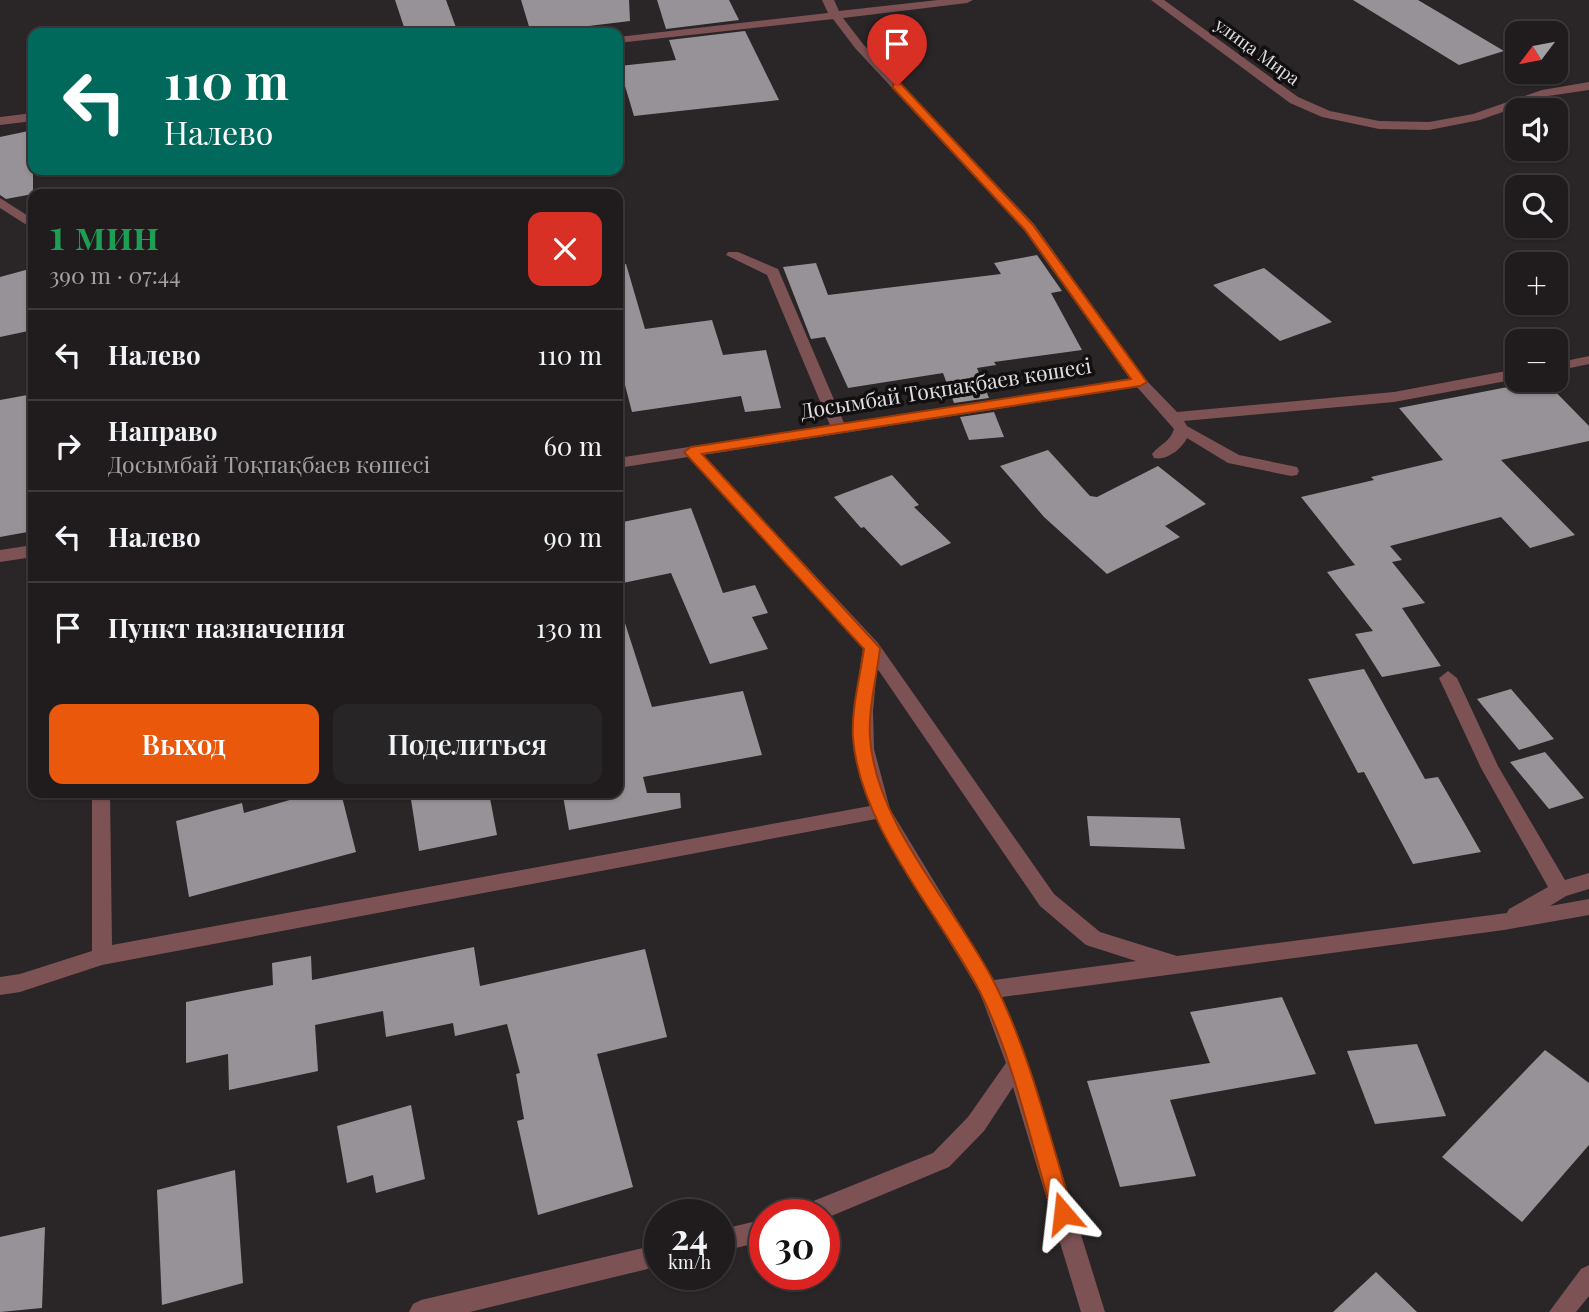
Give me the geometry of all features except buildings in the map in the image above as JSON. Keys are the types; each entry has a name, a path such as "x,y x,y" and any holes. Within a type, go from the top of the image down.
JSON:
{"street":[{"path":"828,0 834,13 859,46 1029,228 1140,382 1177,423 1234,458 1291,471"},
{"path":"623,39 834,13 967,0"},
{"name":"улица Мира","path":"1157,0 1294,100 1326,114 1379,125 1429,125 1464,119 1546,93 1589,86"},
{"path":"0,121 28,118"},
{"path":"0,202 28,222"},
{"path":"733,255 773,272 839,429"},
{"path":"1568,364 1589,360"},
{"path":"1177,423 1394,397 1505,376"},
{"name":"Досымбай Тоқпақбаев көшесі","path":"623,462 1140,382"},
{"path":"1160,454 1178,440 1177,423"},
{"path":"691,452 872,648 1048,900 1093,939 1177,965"},
{"path":"0,556 28,552"},
{"path":"872,648 861,736 867,774 881,811 989,990 1017,1064 1093,1312"},
{"path":"1448,678 1490,768 1560,890"},
{"path":"101,798 102,956"},
{"path":"0,986 20,983 102,956 881,811"},
{"path":"1504,922 1560,890 1589,881"},
{"path":"989,990 1504,922 1589,907"},
{"path":"840,1201 940,1160 976,1124 1017,1064"},
{"path":"421,1312 644,1259"},
{"path":"1561,1312 1589,1277"}],"route":[{"path":"897,86 1029,228 1140,382 691,452 872,648 861,736 867,774 881,811 989,990 1017,1064 1063,1213"}]}
